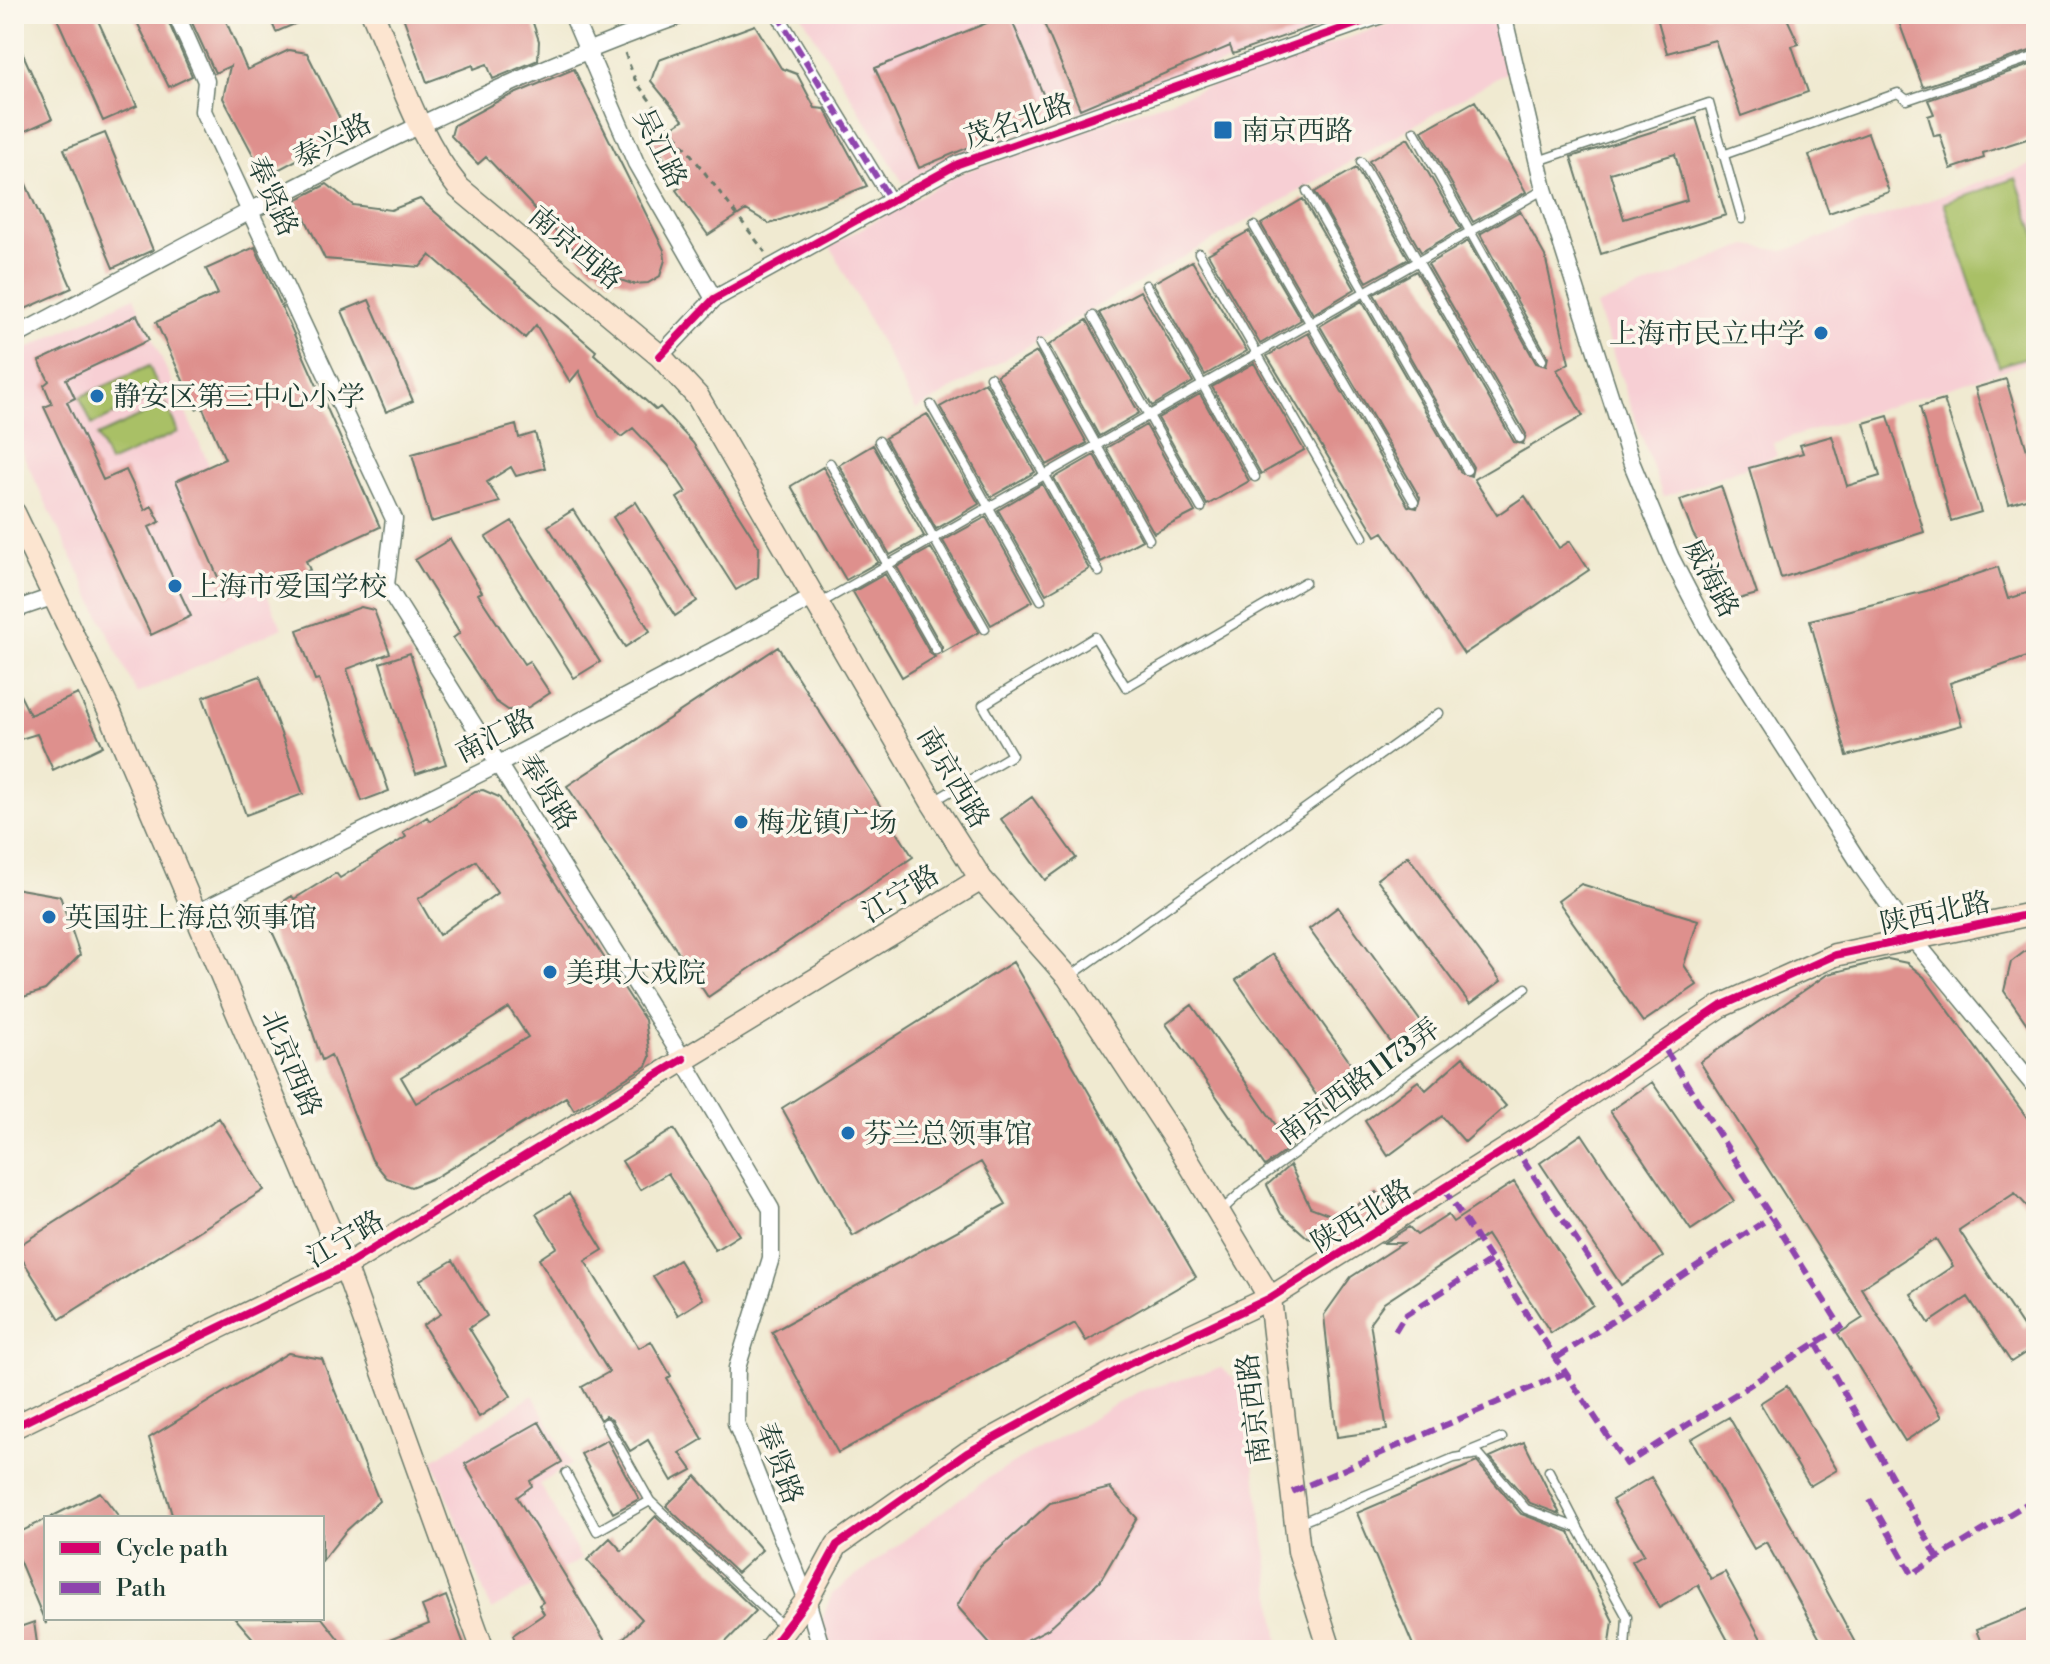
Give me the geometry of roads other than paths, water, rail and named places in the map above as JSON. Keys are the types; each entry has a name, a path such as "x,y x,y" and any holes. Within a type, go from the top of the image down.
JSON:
{"main road":[{"name":"南京西路","path":"373,14 420,123 444,170 459,188 660,356 698,397 932,802 981,879 1068,977 1179,1146 1270,1298 1299,1551 1330,1650"},
{"name":"北京西路","path":"14,513 111,715 345,1266 483,1650"},
{"name":"江宁路","path":"14,1427 345,1266 981,879"},
{"name":"陕西北路","path":"769,1650 807,1600 820,1570 837,1545 967,1453 1127,1365 1270,1298 1538,1129 1721,1006 1835,955 2036,913"}],"street":[{"name":"奉贤路","path":"176,14 206,81 203,111 394,519 386,585 683,1059 771,1209 771,1258 737,1368 736,1423 807,1600 822,1650"},
{"name":"吴江路","path":"572,14 636,163 714,299"},
{"name":"泰兴路","path":"14,337 420,123 587,49 685,14"},
{"path":"777,14 890,199"},
{"name":"茂名北路","path":"660,356 714,299 958,164 1384,14"},
{"name":"威海路","path":"1503,14 1544,189 1632,464 1671,558 1707,627 1862,867 1914,940 2036,1088"},
{"path":"14,610 52,597"},
{"name":"南汇路","path":"197,913 499,764 816,600"}],"lane":[{"path":"1723,155 1898,93 1907,100 2036,56"},
{"path":"1537,161 1709,103 1742,219"},
{"path":"1414,131 1542,360"},
{"path":"1361,162 1520,438"},
{"path":"816,600 989,507 1544,189"},
{"path":"1307,191 1467,470"},
{"path":"1254,226 1414,502"},
{"path":"1199,253 1363,537"},
{"path":"1146,285 1255,477"},
{"path":"1093,316 1201,508"},
{"path":"1040,344 1149,539"},
{"path":"990,377 1099,572"},
{"path":"931,405 1041,600"},
{"path":"879,441 985,629"},
{"path":"830,463 936,650"},
{"path":"932,802 1012,755 983,705 1095,637 1126,687 1305,582"},
{"path":"1068,977 1439,713"},
{"name":"南京西路1173弄","path":"1219,1213 1247,1187 1526,988"},
{"path":"606,1423 650,1501 786,1629"},
{"path":"1296,1524 1502,1438"},
{"path":"1454,1458 1479,1454 1526,1509 1578,1528"},
{"path":"1549,1471 1627,1617 1625,1650"},
{"path":"566,1473 597,1531 650,1501"}],"place":[{"name":"南京西路","path":"1223,130"},
{"name":"上海市民立中学","path":"1821,333"},
{"name":"静安区第三中心小学","path":"97,396"},
{"name":"上海市爱国学校","path":"175,586"},
{"name":"梅龙镇广场","path":"741,822"},
{"name":"英国驻上海总领事馆","path":"49,917"},
{"name":"美琪大戏院","path":"550,972"},
{"name":"芬兰总领事馆","path":"848,1133"}]}
